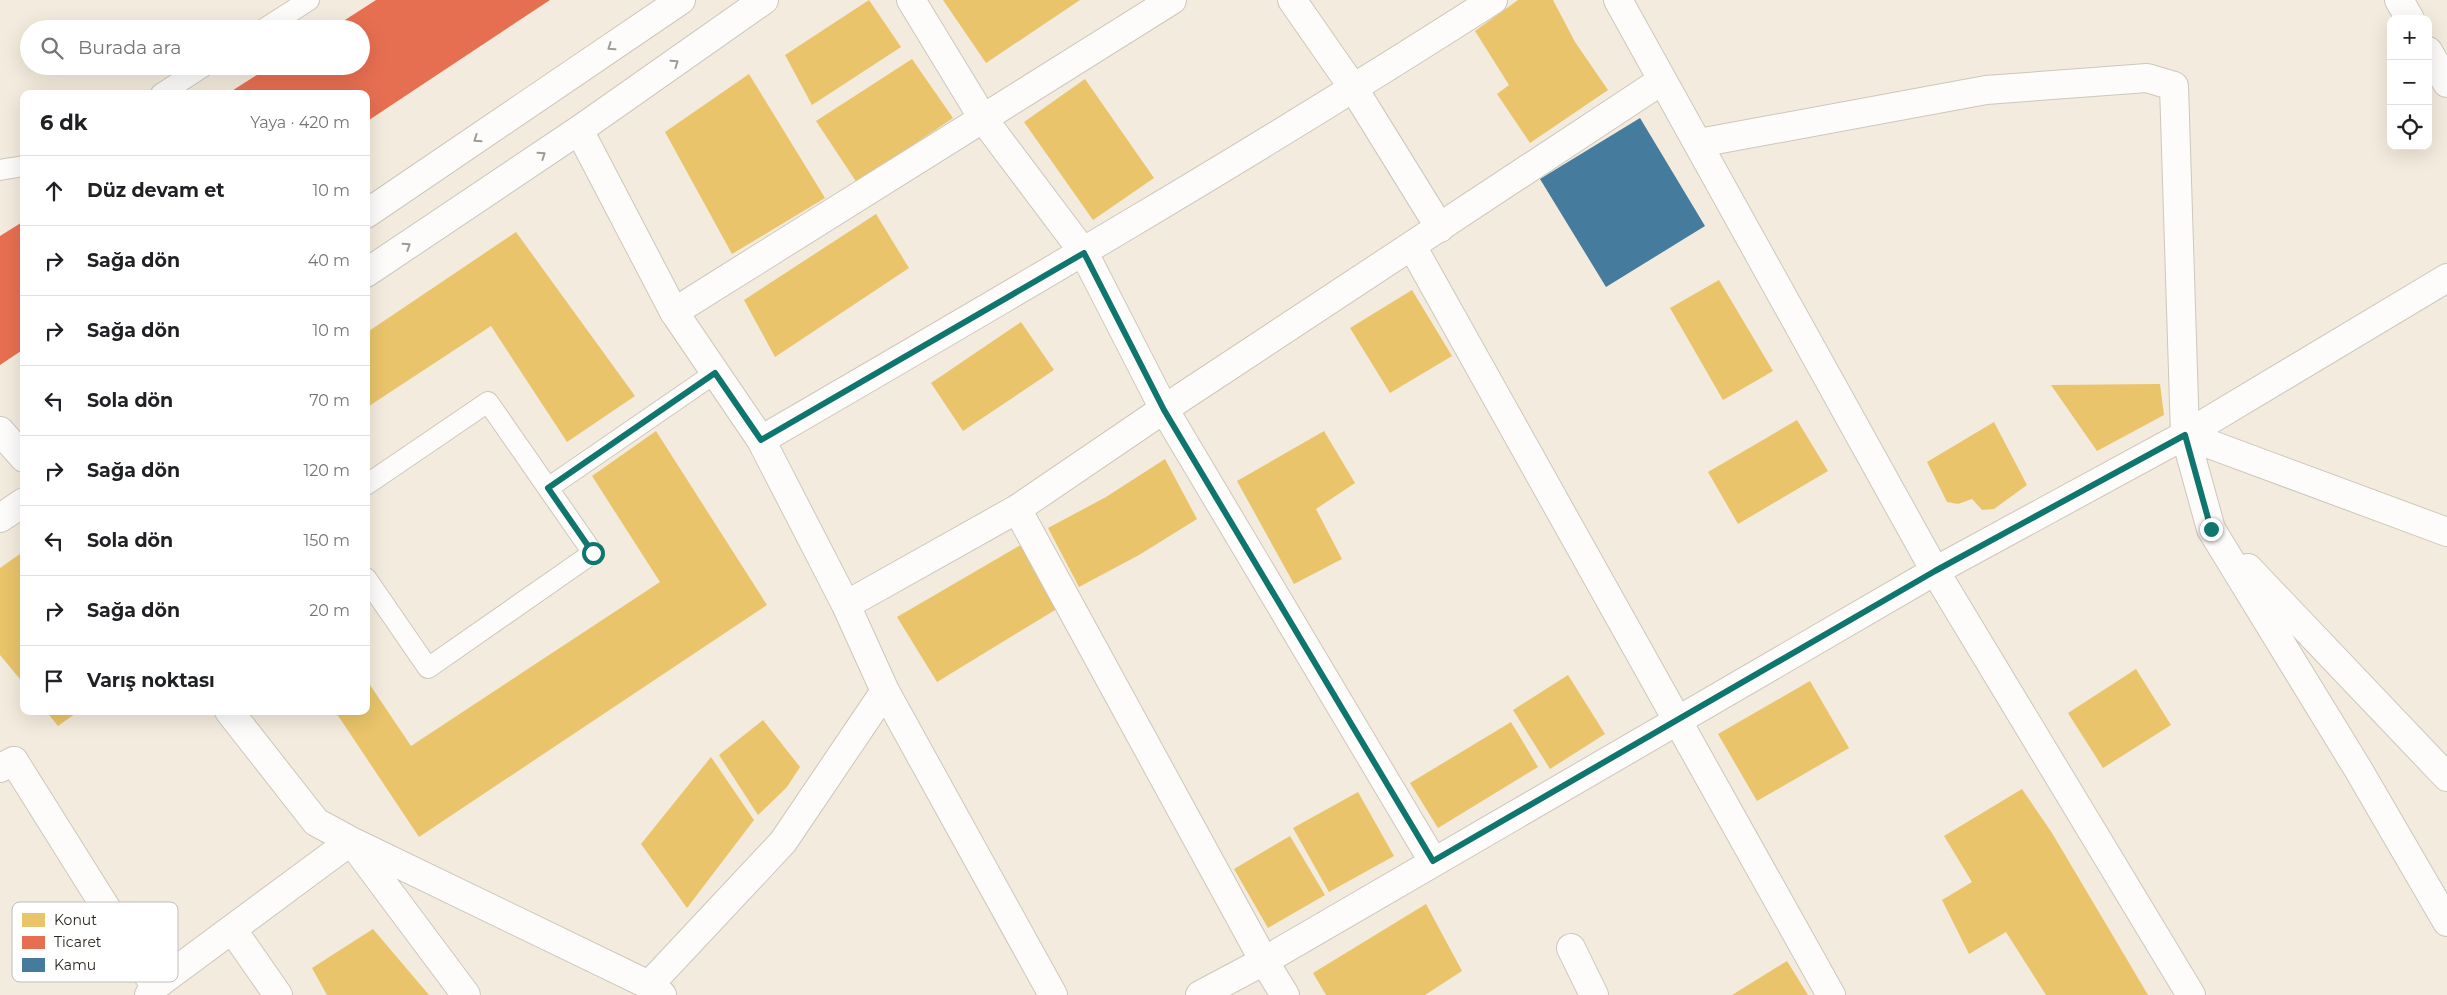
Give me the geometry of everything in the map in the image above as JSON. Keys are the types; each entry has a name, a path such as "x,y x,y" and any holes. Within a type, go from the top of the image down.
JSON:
{"street":[{"path":"370,211 681,0"},
{"path":"370,270 579,130 764,0"},
{"path":"912,0 984,120 1084,253 1164,410 1433,861"},
{"path":"674,312 984,120 1172,0"},
{"path":"1292,0 1354,89 1440,228"},
{"path":"761,440 1084,253 1354,89 1493,0"},
{"path":"1618,0 1935,571 2191,995"},
{"path":"2399,0 2408,15"},
{"path":"2432,58 2447,83"},
{"path":"1699,143 1986,90 2147,78 2174,86 2185,435 2211,529 2358,769 2447,922"},
{"path":"846,605 1017,510 1164,410 1662,81"},
{"path":"579,130 674,312 761,440 846,605 885,691 1053,995"},
{"path":"1412,246 1830,995"},
{"path":"1200,995 1264,961 1433,861 1935,571 2185,435 2447,278"},
{"path":"2185,435 2447,532"},
{"path":"0,518 20,505"},
{"path":"1017,510 1264,961 1285,995"},
{"path":"2211,529 2447,777"},
{"path":"232,715 316,822 351,842 655,990 783,842 885,691"},
{"path":"7,765 95,902"},
{"path":"178,970 351,842"},
{"path":"351,842 466,995"},
{"path":"232,929 278,995"},
{"path":"1571,948 1594,995"},
{"path":"152,990 162,982"}],"lane":[{"path":"278,20 309,0"},
{"path":"167,90 190,75"},
{"path":"0,170 20,167"},
{"path":"548,488 715,373"},
{"path":"370,482 488,402 593,553 428,668 370,584"}],"building: Konut":[{"path":"869,0 901,47 812,105 785,55"},
{"path":"943,0 1080,0 986,63"},
{"path":"1518,0 1553,0 1575,42 1608,90 1530,143 1497,94 1509,85 1475,31"},
{"path":"912,59 953,118 857,183 816,121"},
{"path":"749,74 825,198 732,254 665,132"},
{"path":"1085,79 1154,178 1093,220 1024,122"},
{"path":"876,214 909,268 775,357 744,300"},
{"path":"516,232 635,396 567,442 491,326 370,405 370,330"},
{"path":"1719,280 1773,371 1723,400 1670,308"},
{"path":"1412,290 1452,356 1390,393 1350,328"},
{"path":"1021,322 1054,370 963,431 931,383"},
{"path":"2160,384 2164,415 2097,451 2051,385"},
{"path":"1797,420 1828,471 1738,524 1708,472"},
{"path":"1994,422 2027,485 1994,509 1982,510 1972,499 1958,504 1947,502 1927,462"},
{"path":"656,431 767,605 419,837 338,715 370,715 370,685 411,746 660,582 592,476"},
{"path":"1324,431 1355,483 1316,509 1342,559 1294,584 1237,481"},
{"path":"1165,459 1197,519 1139,555 1079,587 1048,528 1106,497"},
{"path":"1024,543 1060,607 937,682 897,617"},
{"path":"20,554 20,679 0,655 0,568"},
{"path":"2136,669 2171,725 2103,768 2068,713"},
{"path":"1568,675 1605,734 1550,769 1513,710"},
{"path":"1810,681 1849,748 1757,801 1718,734"},
{"path":"49,715 73,715 58,726"},
{"path":"763,720 800,767 787,787 758,815 719,755"},
{"path":"1511,722 1538,767 1438,828 1410,783"},
{"path":"711,757 754,820 687,908 641,844"},
{"path":"2022,789 2052,833 2148,995 2046,995 2006,932 1969,954 1942,900 1972,882 1944,836"},
{"path":"1358,792 1394,856 1329,892 1293,828"},
{"path":"1290,836 1325,895 1268,928 1234,869"},
{"path":"1426,904 1462,971 1425,995 1326,995 1313,973"},
{"path":"373,929 429,995 327,995 312,968"},
{"path":"1787,961 1808,995 1732,995"}],"building: Ticaret":[{"path":"376,0 550,0 370,119 370,90 233,90 257,75 370,75 370,20 345,20"},
{"path":"20,224 20,352 0,365 0,236"}],"building: Kamu":[{"path":"1640,118 1705,226 1606,287 1540,179"}],"route":[{"path":"593,553 548,488 715,373 761,440 1084,253 1164,410 1433,861 1935,571 2185,435 2211,529"}]}
